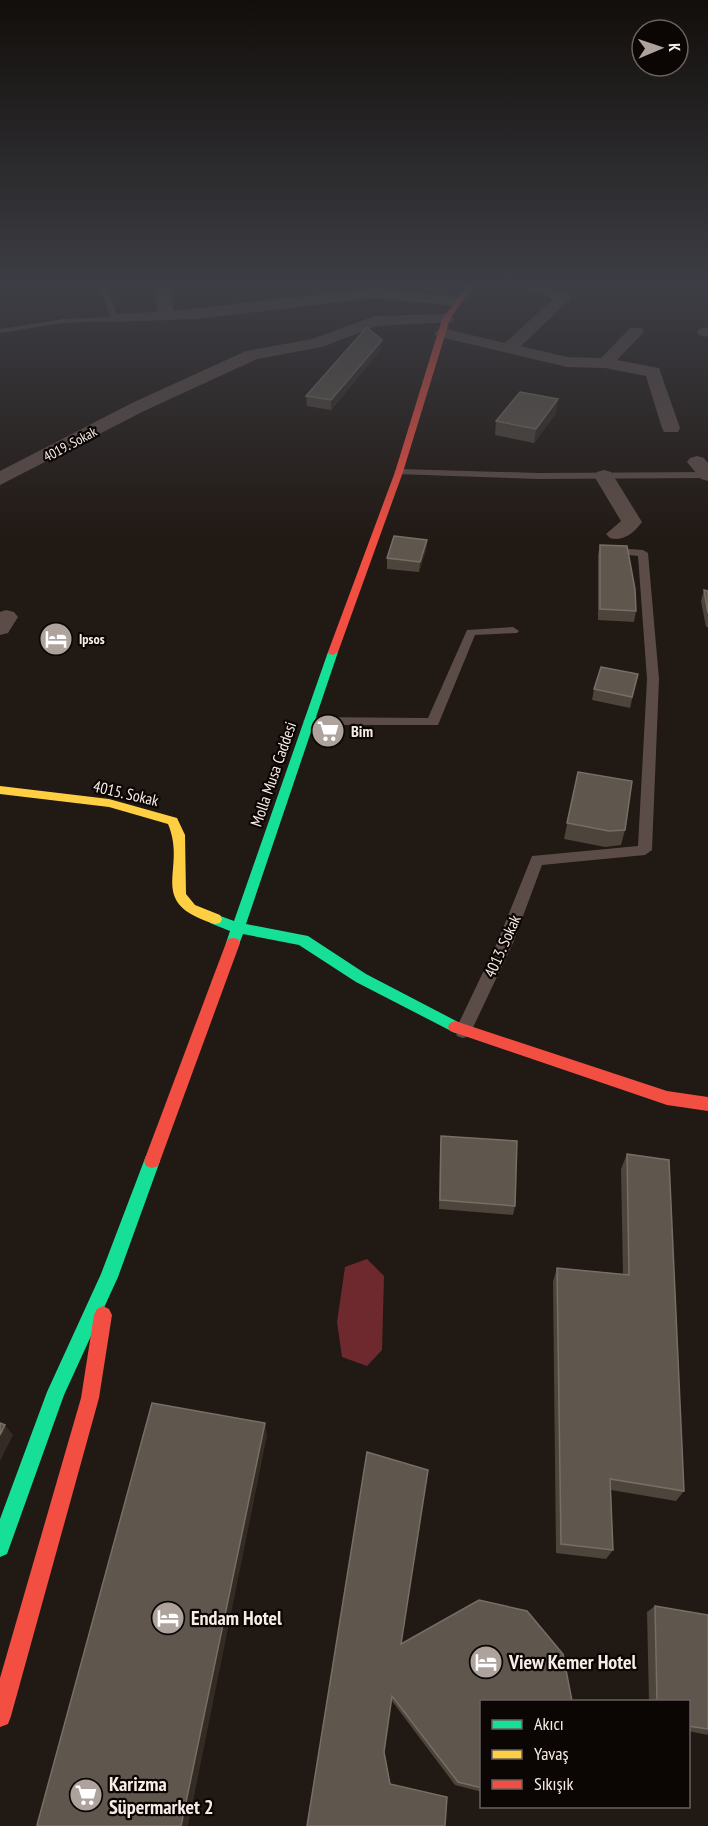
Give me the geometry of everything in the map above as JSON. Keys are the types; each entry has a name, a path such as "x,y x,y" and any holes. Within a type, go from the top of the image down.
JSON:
{"street":[{"name":"4019. Sokak","path":"0,479 138,407 219,370"},
{"name":"Molla Musa Caddesi","path":"109,1277 238,928 349,604 399,472 430,370"},
{"name":"4019. Sokak","path":"643,370 653,372 671,428"},
{"path":"604,476 632,522 616,542"},
{"name":"4015. Sokak","path":"0,790 109,803 173,821 179,835 179,895 190,909 238,928"},
{"path":"238,928 303,940 361,978 463,1031 667,1098 708,1104"},
{"path":"0,1547 56,1392 109,1277"},
{"path":"0,1716 90,1398 109,1277"}],"lane":[{"path":"399,472 604,476 703,468"},
{"name":"4013. Sokak","path":"463,1031 505,943 537,860 645,850 653,679 644,553 616,542"},
{"path":"309,721 433,722 471,632 513,631"}],"shaded area":[{"path":"367,1259 384,1276 382,1350 367,1366 342,1357 337,1322 345,1267"}],"building":[{"path":"329,370 356,370 331,400 306,396"},
{"path":"520,392 558,399 536,429 496,421"},
{"path":"394,536 427,540 420,562 387,558"},
{"path":"600,545 627,546 635,589 636,611 600,609"},
{"path":"704,590 708,591 708,613"},
{"path":"601,667 638,674 632,697 594,689"},
{"path":"578,772 632,781 625,830 609,831 567,823"},
{"path":"441,1136 517,1141 515,1206 440,1200"},
{"path":"627,1154 669,1160 684,1491 610,1479 613,1550 561,1544 557,1268 629,1275"},
{"path":"152,1403 265,1423 181,1826 40,1826 37,1825"},
{"path":"0,1423 5,1425 0,1435"},
{"path":"367,1452 428,1470 401,1644 479,1600 527,1611 563,1654 572,1700 480,1700 480,1788 458,1782 392,1696 384,1752 390,1784 447,1797 445,1826 307,1826"},
{"path":"655,1606 708,1615 708,1729 690,1726 690,1700 657,1700"}],"traffic: fast":[{"path":"233,943 333,652"},
{"path":"215,919 238,928 303,940 361,978 455,1027"},
{"path":"0,1547 56,1392 109,1277 152,1161"}],"traffic: slow":[{"path":"0,790 109,803 173,821 179,835 179,895 190,909 215,919"}],"traffic: jam":[{"path":"333,652 399,472 430,370"},
{"path":"152,1161 233,943"},
{"path":"455,1027 667,1098 708,1104"},
{"path":"0,1716 90,1398 103,1315"}],"place":[{"name":"Ipsos","path":"56,639"},
{"name":"Bim","path":"328,731"},
{"name":"Endam Hotel","path":"168,1618"},
{"name":"View Kemer Hotel","path":"486,1662"},
{"name":"Karizma Süpermarket 2","path":"86,1795"}]}
